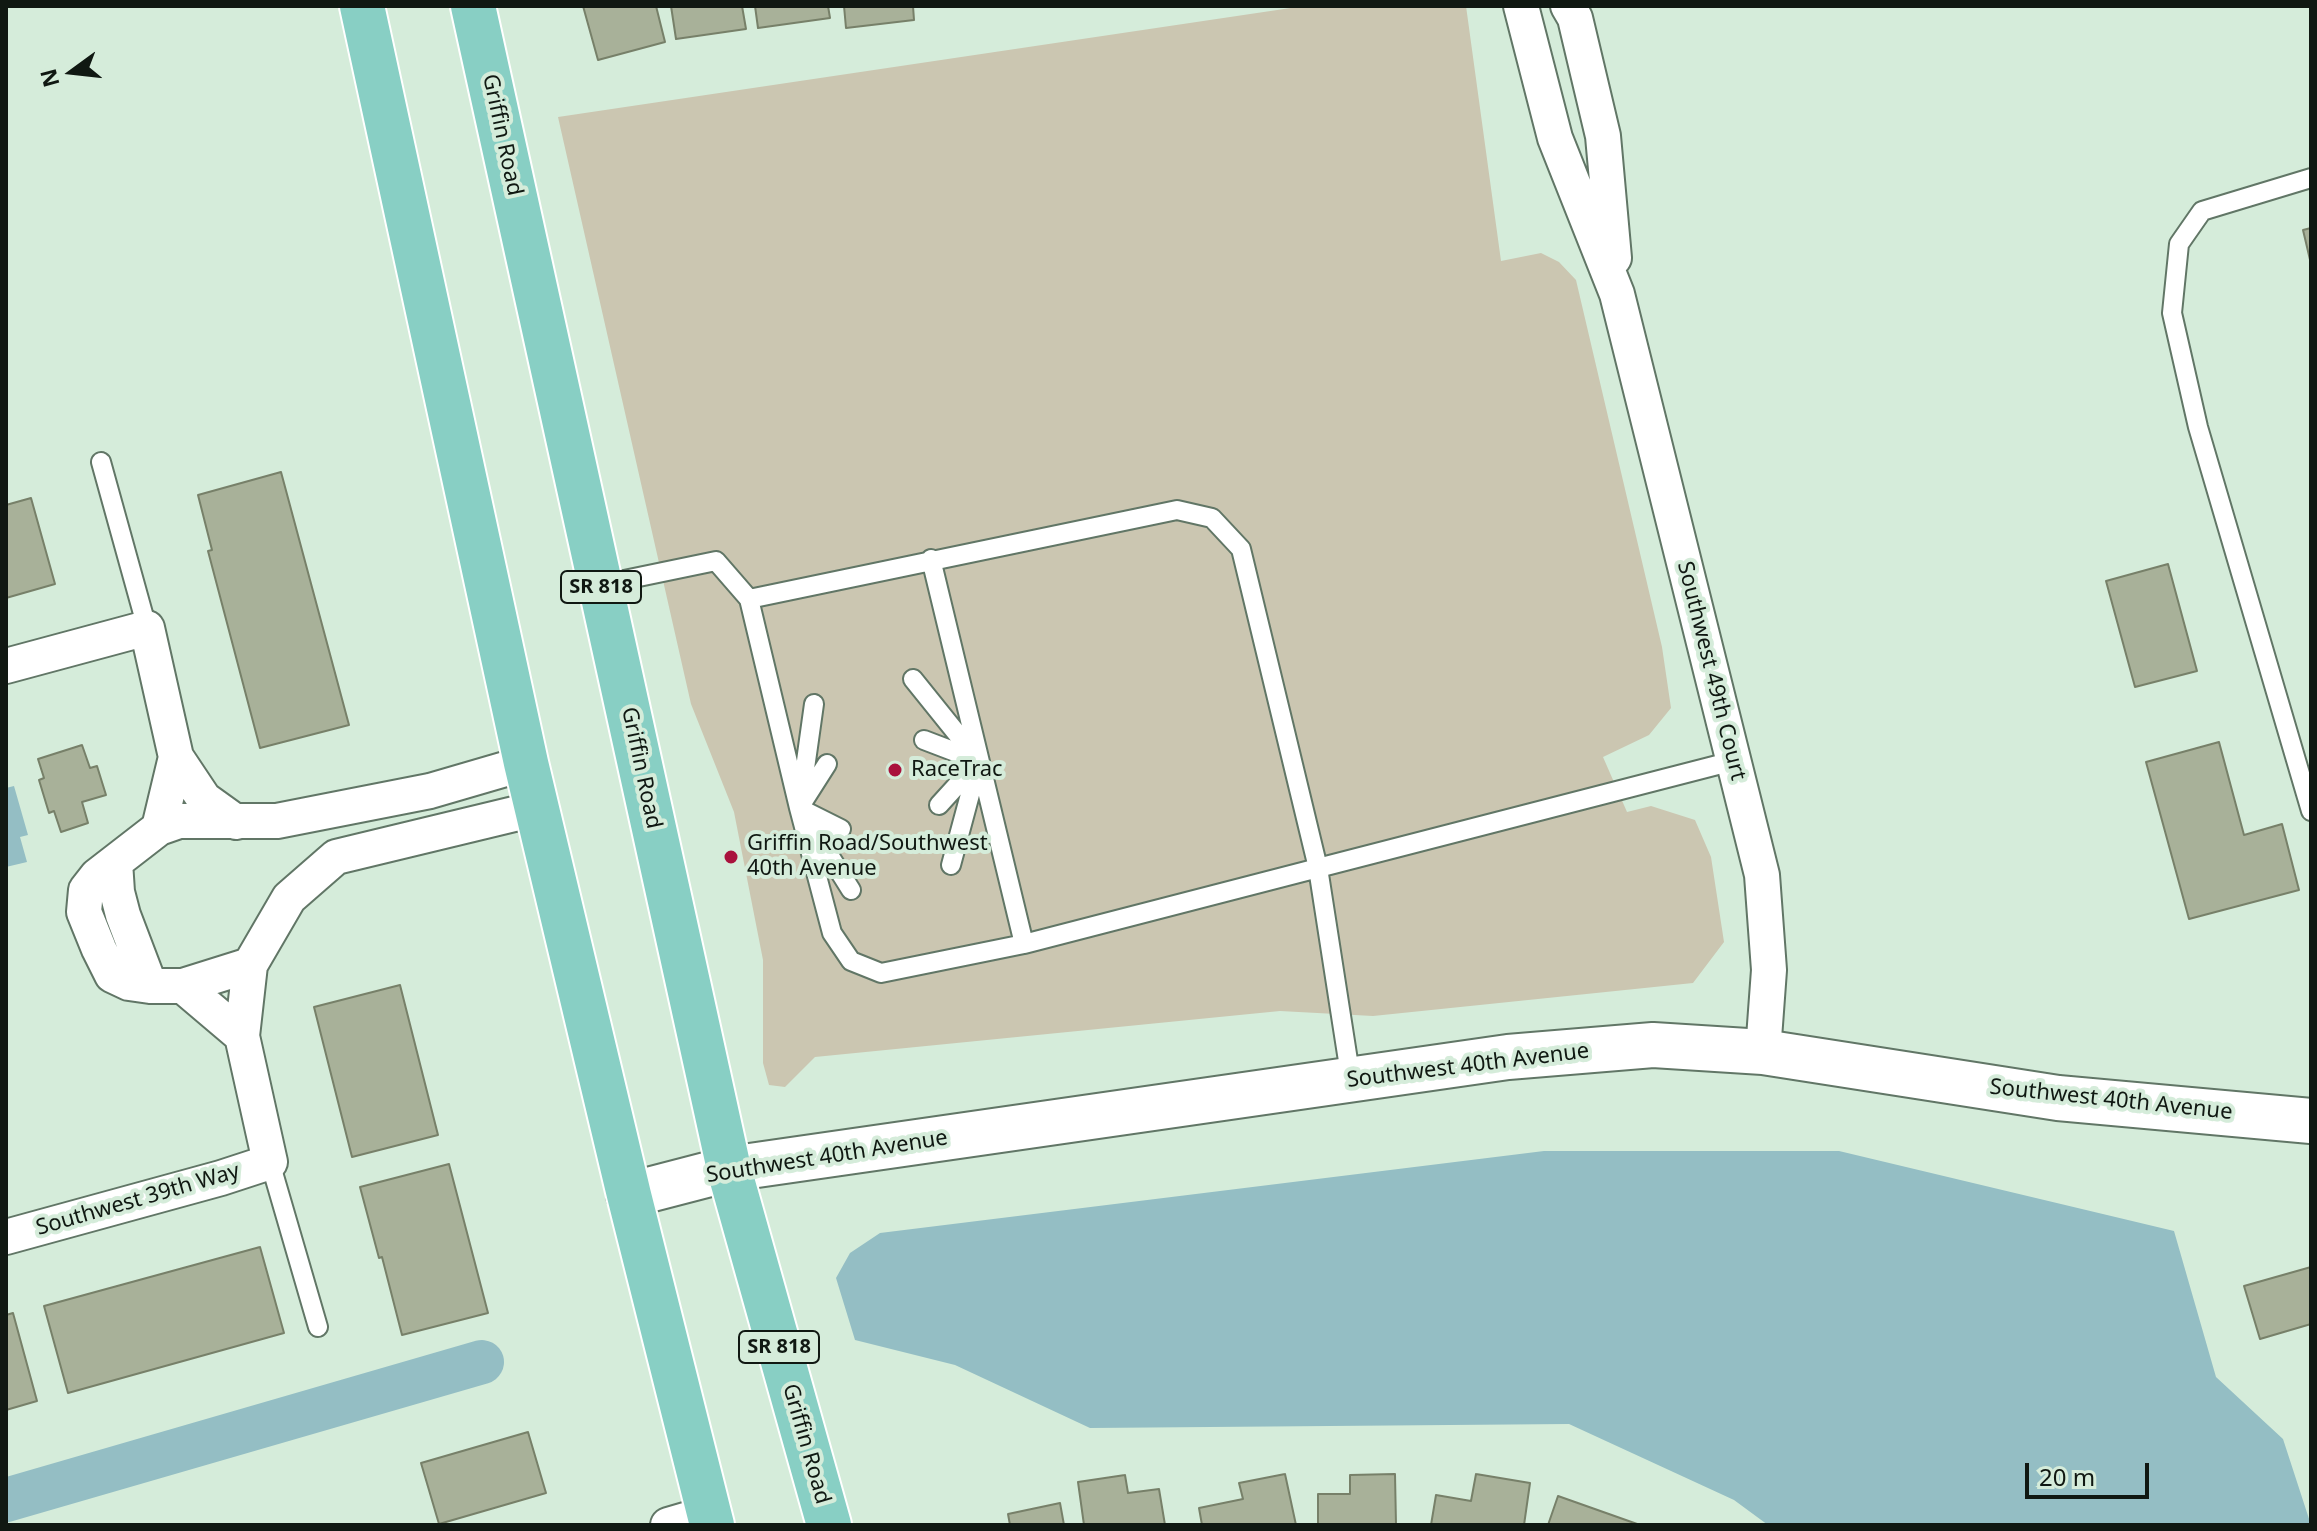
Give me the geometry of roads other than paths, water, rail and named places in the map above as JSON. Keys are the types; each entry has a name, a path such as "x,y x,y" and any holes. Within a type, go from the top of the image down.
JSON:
{"main road":[{"path":"362,6 526,763 629,1195 711,1519"},
{"name":"Griffin Road","path":"473,6 729,1169 829,1525"}],"street":[{"name":"Southwest 49th Court","path":"1521,6 1555,138 1617,294 1762,875 1769,970 1763,1052"},
{"name":"Southwest 49th Court","path":"1568,6 1575,18 1603,136 1617,294"},
{"path":"6,666 147,628 176,757 204,799 236,822"},
{"path":"159,828 176,757"},
{"path":"250,965 166,986 129,983 112,975 84,912 86,890 97,876 159,828 179,821 277,821 430,791 526,763"},
{"path":"270,1162 242,1036 250,965 289,898 336,857 539,808"},
{"path":"166,986 242,1036"},
{"name":"Southwest 40th Avenue","path":"629,1195 729,1169 1508,1057 1653,1045 1763,1052 2058,1098 2311,1121"},
{"name":"Southwest 39th Way","path":"6,1237 270,1162"},
{"path":"668,1525 711,1519"}],"lane":[{"path":"2311,178 2202,211 2179,244 2172,313 2198,427 2311,811"},
{"path":"101,462 147,628"},
{"path":"749,599 1177,510 1212,518 1241,549 1318,868 1351,1080"},
{"path":"931,559 1024,944"},
{"path":"600,585 716,561 749,599 832,933 851,961 881,973 1024,944 1733,761"},
{"path":"913,679 979,761"},
{"path":"814,704 799,808 851,890"},
{"path":"924,740 979,761"},
{"path":"939,805 979,761"},
{"path":"951,865 979,761"},
{"path":"799,808 827,764"},
{"path":"799,808 841,829"},
{"path":"270,1162 318,1327"}],"water":[{"path":"14,786 28,835 20,837 27,862 6,867 6,788"},
{"path":"1544,1151 1839,1151 2174,1231 2216,1377 2283,1439 2311,1525 1768,1525 1734,1500 1569,1424 1090,1428 955,1365 855,1340 836,1278 850,1253 880,1233"}],"waterway":[{"path":"6,1500 482,1362"}],"place":[{"name":"RaceTrac","path":"895,770"},
{"name":"Griffin Road/Southwest 40th Avenue","path":"731,857"}]}
